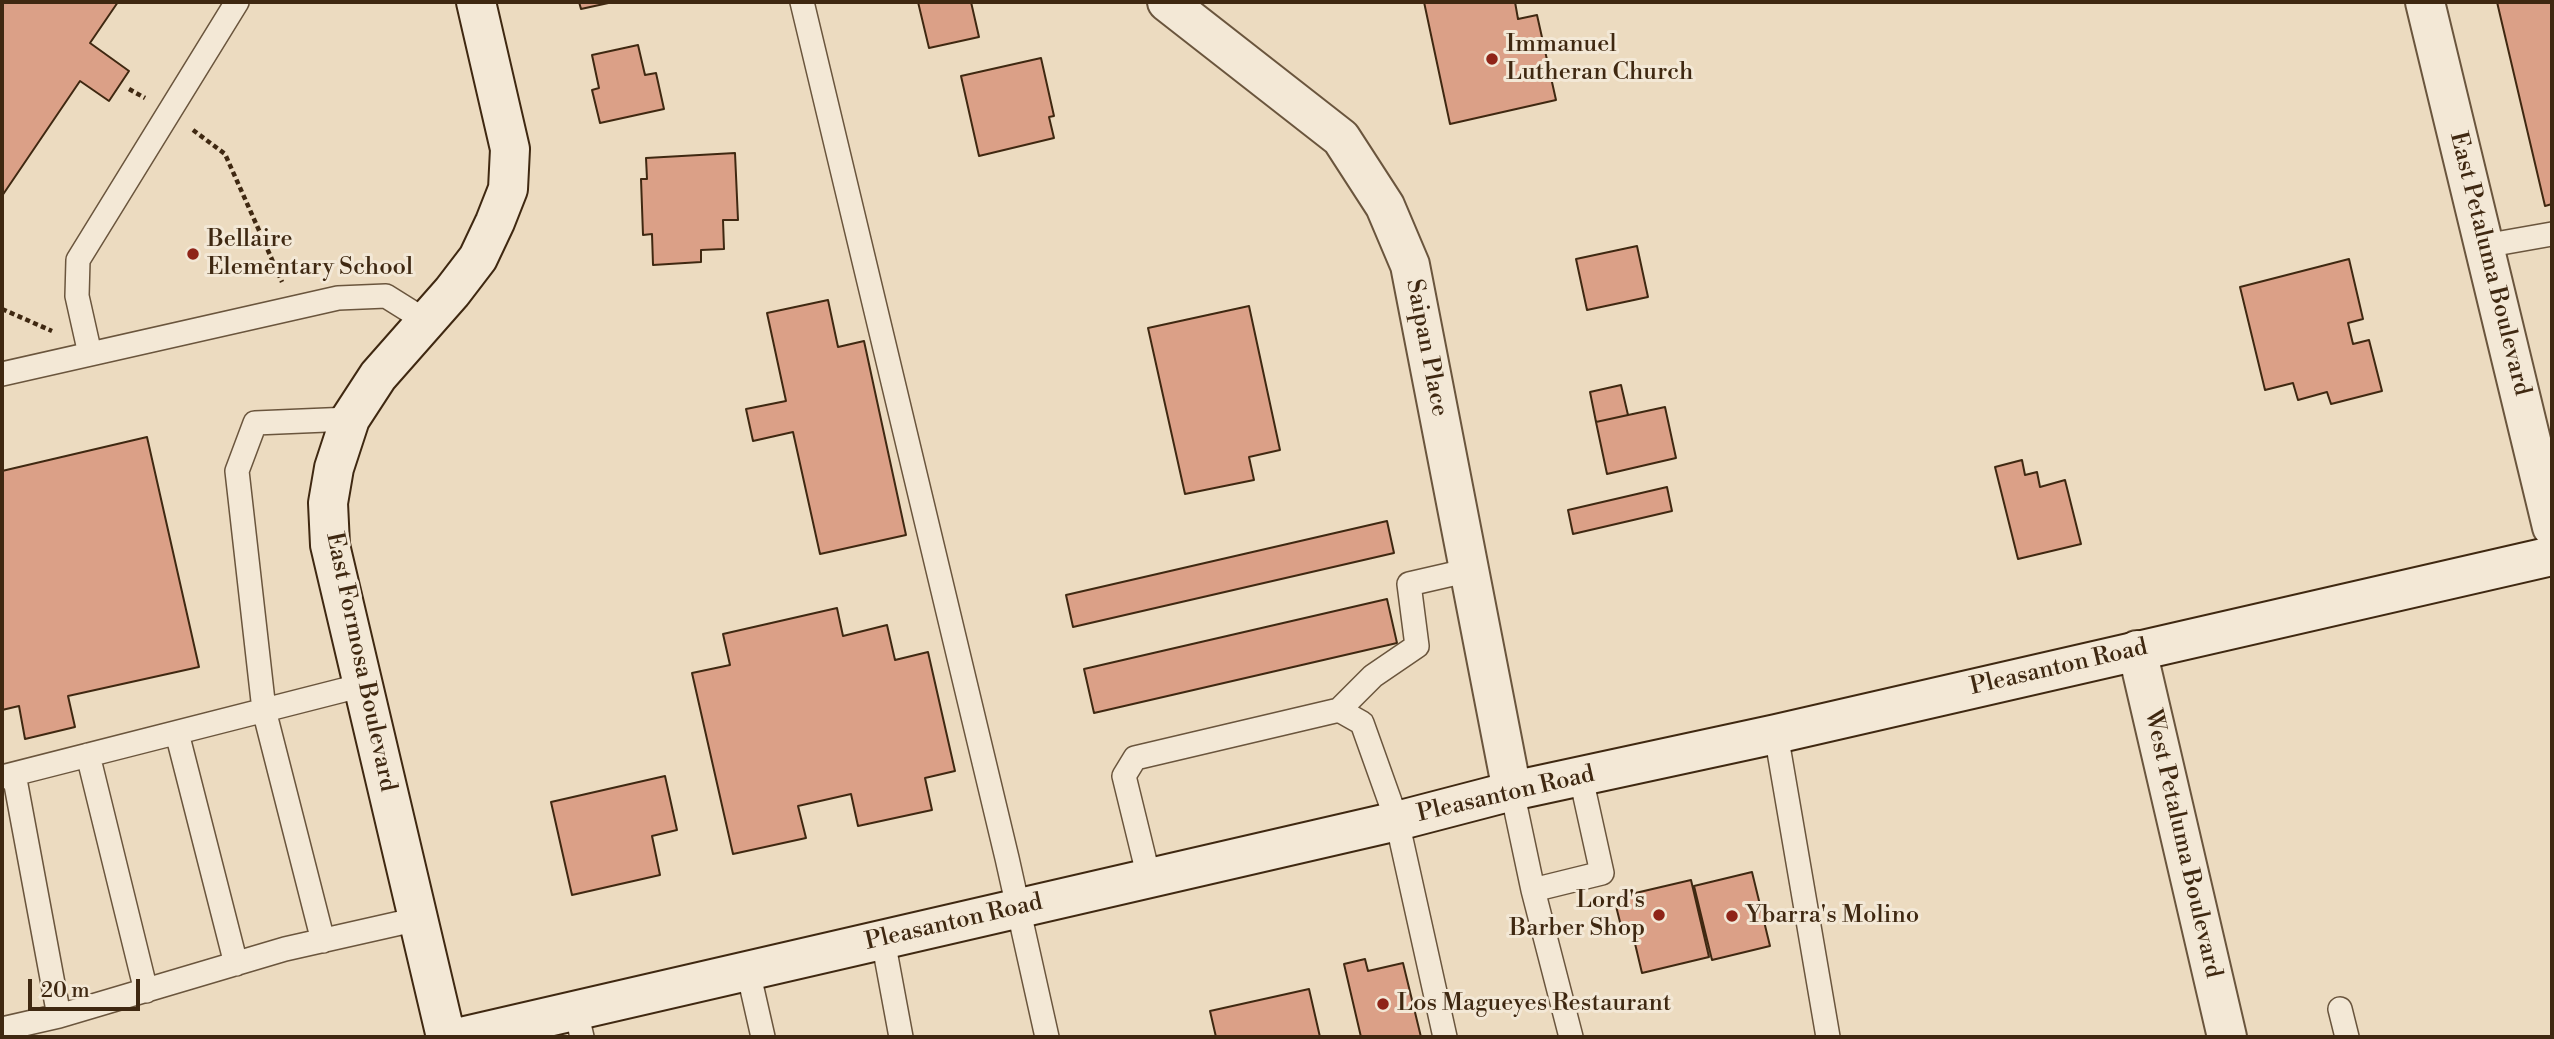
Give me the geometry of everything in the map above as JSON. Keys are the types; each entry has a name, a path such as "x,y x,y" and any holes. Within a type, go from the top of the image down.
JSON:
{"street":[{"name":"East Formosa Boulevard","path":"446,1037 330,545 328,503 334,468 350,419 378,376 478,258 508,189 510,149 476,2"},
{"name":"Saipan Place","path":"1167,2 1340,138 1385,206 1410,265 1512,791"},
{"name":"East Petaluma Boulevard","path":"2425,2 2552,527"},
{"name":"Pleasanton Road","path":"461,1037 579,1024 748,971 1397,821 1512,791 1776,734 2552,556"},
{"name":"West Petaluma Boulevard","path":"2137,650 2227,1037"}],"lane":[{"path":"90,354 77,296 78,260 237,2"},
{"path":"802,2 1019,908 1047,1037"},
{"path":"2484,246 2552,234"},
{"path":"2,374 338,298 386,296 426,321"},
{"path":"323,941 264,710 237,471 255,423 350,419"},
{"path":"1149,878 1124,776 1135,758 1339,710 1373,676 1417,646 1409,584 1470,570"},
{"path":"59,1016 8,776 363,685"},
{"path":"1339,710 1362,723 1397,821 1445,1037"},
{"path":"177,733 236,964"},
{"path":"1776,734 1828,1037"},
{"path":"88,755 146,990"},
{"path":"1533,890 1602,873 1581,778"},
{"path":"1512,791 1533,890 1571,1037"},
{"path":"2,1029 59,1016 236,964 418,919"},
{"path":"883,940 901,1037"},
{"path":"748,971 763,1037"},
{"path":"2340,1009 2347,1037"}],"path":[{"path":"130,89 169,112 225,154 294,308"}],"building":[{"path":"2,2 118,2 90,43 129,71 109,101 80,81 2,196"},
{"path":"579,2 613,2 581,9"},
{"path":"918,2 971,2 979,37 929,48"},
{"name":"Immanuel Lutheran Church","path":"1424,2 1515,2 1518,19 1537,15 1556,100 1450,124"},
{"path":"2497,2 2552,2 2552,204 2545,206"},
{"path":"638,45 645,75 656,73 664,109 600,123 592,90 599,88 592,55"},
{"path":"1041,58 1054,116 1049,117 1054,138 979,156 961,76"},
{"path":"735,153 738,220 723,220 724,249 701,250 701,262 653,265 652,234 643,235 641,179 647,179 646,158"},
{"path":"1637,246 1648,297 1587,310 1576,259"},
{"path":"2349,259 2363,319 2348,323 2353,344 2369,340 2382,391 2331,404 2327,392 2298,400 2293,383 2265,390 2240,287"},
{"path":"828,300 838,347 864,341 906,535 820,554 793,432 753,441 746,409 786,401 767,313"},
{"path":"1249,306 1280,450 1249,457 1254,480 1185,494 1148,328"},
{"path":"1621,385 1628,415 1596,422 1590,392"},
{"path":"1665,407 1676,458 1607,474 1596,422"},
{"path":"147,437 199,667 68,696 75,727 25,739 19,706 2,710 2,471"},
{"path":"2022,460 2025,475 2037,472 2040,487 2065,480 2081,544 2018,559 1995,467"},
{"path":"1667,487 1672,511 1573,534 1568,510"},
{"path":"1387,521 1394,553 1073,627 1066,595"},
{"path":"1387,599 1397,643 1094,713 1084,669"},
{"path":"837,608 843,636 887,625 895,660 928,652 955,771 925,778 932,810 858,826 851,794 798,806 806,838 733,854 692,673 730,665 723,634"},
{"path":"665,776 677,830 652,836 660,875 572,895 551,802"},
{"name":"Ybarra's Molino","path":"1752,872 1770,946 1712,960 1694,886"},
{"name":"Lord's Barber Shop","path":"1691,880 1709,957 1642,973 1632,931 1623,934 1614,898"},
{"name":"Los Magueyes Restaurant","path":"1365,959 1368,971 1403,963 1421,1037 1361,1037 1344,964"},
{"path":"1309,989 1320,1037 1216,1037 1210,1011"}],"place":[{"name":"Immanuel Lutheran Church","path":"1492,59"},
{"name":"Bellaire Elementary School","path":"193,254"},
{"name":"Lord's Barber Shop","path":"1659,915"},
{"name":"Ybarra's Molino","path":"1732,916"},
{"name":"Los Magueyes Restaurant","path":"1383,1004"}]}
